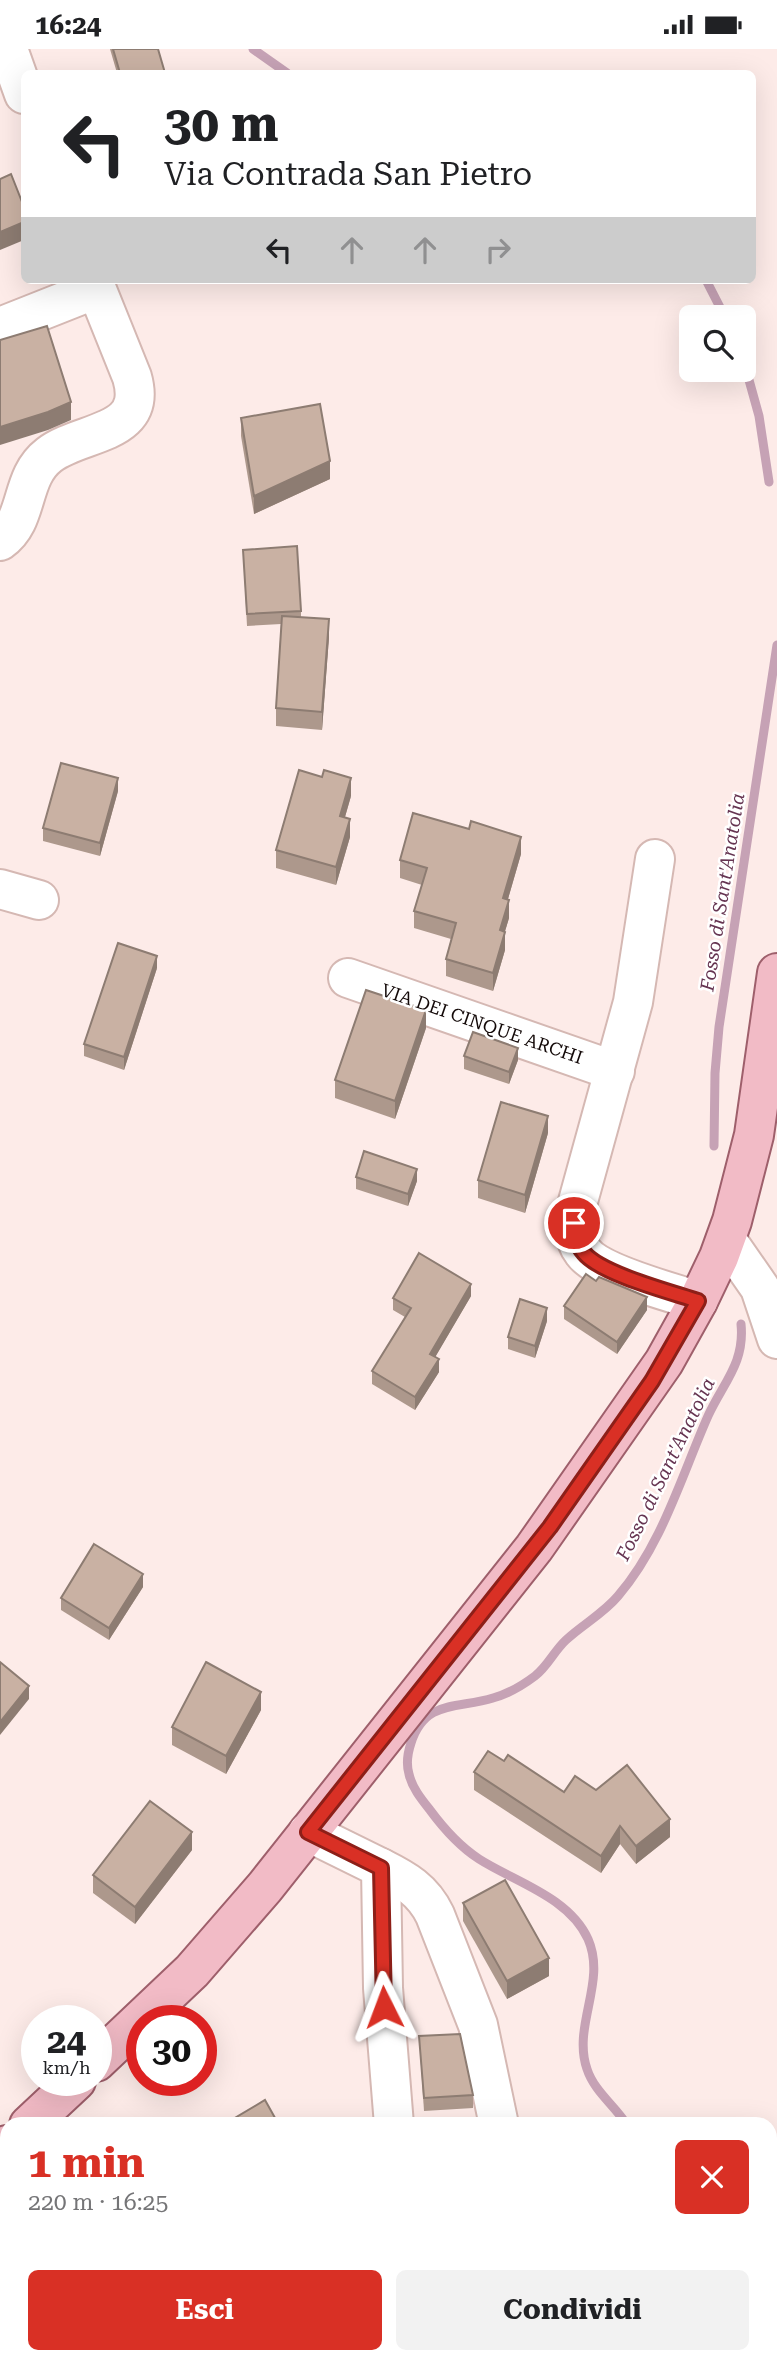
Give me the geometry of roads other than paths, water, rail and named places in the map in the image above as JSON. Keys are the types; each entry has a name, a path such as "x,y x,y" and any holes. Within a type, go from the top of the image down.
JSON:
{"main road":[{"path":"112,2047 212,1950 308,1832 550,1527 652,1381 698,1301 726,1239 754,1135 777,973"},
{"path":"38,2117 60,2096"}],"street":[{"path":"8,49 21,86"},
{"path":"0,327 95,285 134,384 132,407 121,424 63,446 40,462 27,485 19,519 0,541"},
{"path":"655,859 633,1002 574,1223 577,1243 596,1264 698,1301"},
{"path":"0,888 39,900"},
{"name":"VIA DEI CINQUE ARCHI","path":"348,978 615,1071"},
{"path":"726,1239 760,1288 777,1339"},
{"path":"308,1832 415,1887 427,1899 478,2025 497,2117"},
{"path":"381,1868 383,1988 393,2117"}],"waterway":[{"name":"Fosso di Sant'Anatolia","path":"253,49 283,70"},
{"name":"Fosso di Sant'Anatolia","path":"708,284 719,305"},
{"name":"Fosso di Sant'Anatolia","path":"750,382 759,416 769,482"},
{"name":"Fosso di Sant'Anatolia","path":"714,1146 719,1027 777,645"},
{"name":"Fosso di Sant'Anatolia","path":"621,2117 590,2077 584,2053 594,1971 588,1939 579,1924 555,1901 479,1859 452,1837 415,1789 408,1770 408,1754 417,1729 434,1712 499,1696 540,1672 566,1640 612,1602 633,1576 659,1533 708,1416 732,1372 740,1350 741,1324"}]}
